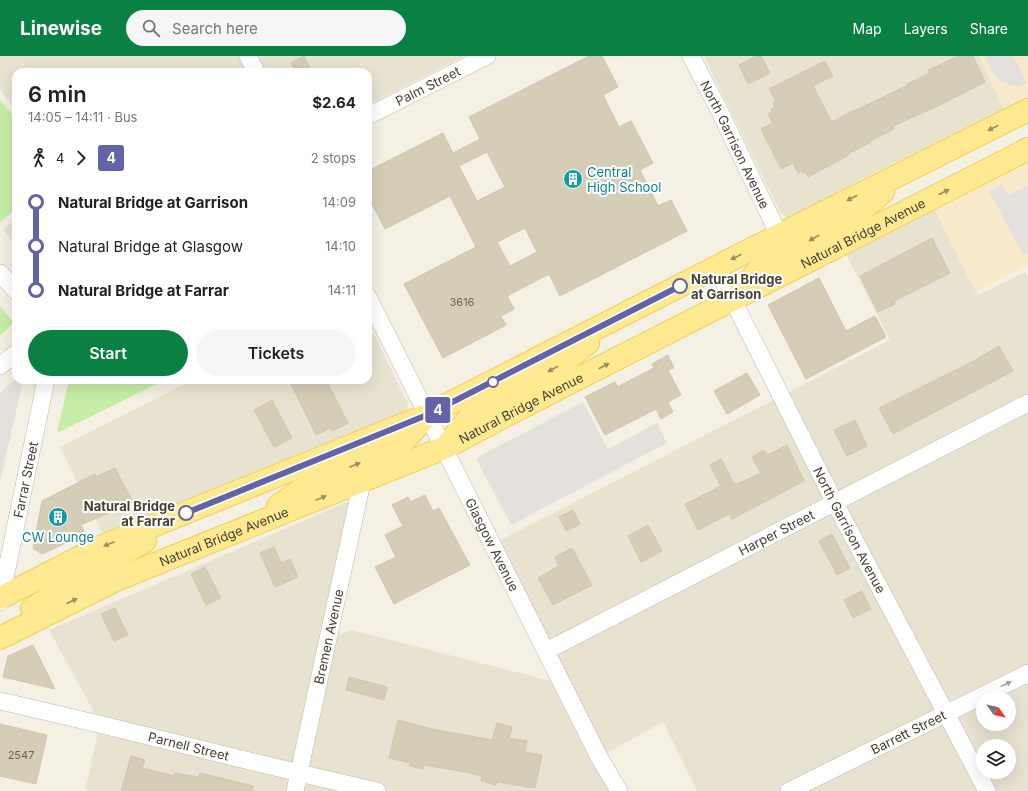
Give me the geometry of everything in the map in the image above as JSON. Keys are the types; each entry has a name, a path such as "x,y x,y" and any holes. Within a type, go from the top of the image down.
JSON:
{"main road":[{"path":"0,599 98,548 427,415 779,235 1028,110"},
{"name":"Natural Bridge Avenue","path":"0,637 118,579 444,448 537,399 1028,149"},
{"path":"733,300 762,266 858,213 914,167"},
{"path":"444,448 475,411 564,364 616,318"},
{"path":"249,526 305,487 399,446 427,415"},
{"path":"0,637 22,616 62,589 146,541 195,509"}],"street":[{"path":"248,56 254,68"},
{"name":"Palm Street","path":"372,114 487,56"},
{"name":"North Garrison Avenue","path":"691,56 718,108 779,235"},
{"name":"North Garrison Avenue","path":"716,267 835,503 988,791"},
{"path":"0,272 12,286"},
{"name":"Glasgow Avenue","path":"372,304 599,757 619,791"},
{"path":"0,366 12,356"},
{"name":"Farrar Street","path":"0,599 45,384"},
{"name":"Harper Street","path":"546,651 1028,403"},
{"name":"Bremen Avenue","path":"295,791 362,482"},
{"name":"Barrett Street","path":"789,791 1028,673"},
{"name":"Parnell Street","path":"0,701 100,723 299,774 377,791"}],"shaded area":[{"path":"0,56 464,56 372,103 372,68 12,68 12,104 0,90"},
{"path":"704,56 979,56 1004,109 863,178 793,217 786,217 780,212"},
{"path":"979,56 1028,56 1028,97 1004,109"},
{"path":"985,56 1013,56 1027,83 1017,86 1003,83 992,73"},
{"path":"1028,162 1028,265 976,292 934,209"},
{"path":"1002,184 1009,195 1028,185 1028,253 1023,255 989,191"},
{"path":"934,209 978,295 1025,272 1028,277 1028,791 697,791 663,722 603,755 623,791 85,791 100,723 49,630 359,497 328,640 351,630 563,684 493,544 890,340 845,252"},
{"path":"12,222 12,240 3,230"},
{"path":"372,330 408,404 407,411 403,415 102,533 60,447 185,384 372,384"},
{"path":"12,382 12,384 22,384 0,482 0,393"},
{"path":"583,402 608,449 657,423 667,443 511,525 476,458"}],"green space":[{"path":"0,100 12,114 12,212 0,222"},
{"path":"0,306 12,321 12,325 0,335"},
{"path":"68,384 157,384 57,433"}],"building":[{"path":"304,56 310,68 294,68 291,63"},
{"name":"Central High School","path":"589,56 602,56 618,87 603,95 619,127 631,121 653,163 640,170 658,206 671,200 687,231 560,296 549,274 507,296 514,309 501,316 506,325 443,358 404,284 476,247 450,196 385,229 372,204 372,169 443,133 453,153 480,139 469,117","holes":["487,152 505,187 477,201 459,166","525,228 537,252 510,266 497,242"]},
{"path":"756,56 761,56 770,73 748,84 739,65"},
{"path":"959,56 973,56 985,82 938,106 893,126 894,129 870,141 871,142 848,154 849,155 808,177 805,172 803,174 802,170 798,173 793,163 781,169 761,129 773,123 768,114 772,112 771,109 775,107 773,103 776,101 769,89 825,61 833,76 813,86 832,122 908,85 907,84 930,73 928,70"},
{"path":"932,238 950,273 894,301 895,304 878,312 860,276"},
{"path":"819,278 846,331 875,316 886,337 806,379 768,305"},
{"path":"999,346 1013,371 893,434 879,408 970,363"},
{"path":"668,355 674,368 668,370 681,395 668,402 673,412 661,419 656,409 605,435 585,397 615,382 617,387 654,368 652,364"},
{"path":"747,373 760,395 727,414 714,391"},
{"path":"291,384 328,384 348,423 332,431 330,428 316,435"},
{"path":"272,400 292,438 274,447 254,410"},
{"path":"855,420 867,446 847,456 834,430"},
{"path":"787,445 804,481 732,519 729,514 698,530 685,504 721,486 710,465 721,459 735,485 761,473 752,457 764,450 767,455"},
{"path":"115,468 133,502 81,525 85,534 42,554 33,548 42,501 95,474 96,477"},
{"path":"425,495 433,511 439,508 470,565 394,604 375,567 396,557 385,535 403,526 392,505 408,497 410,502"},
{"path":"573,510 580,524 566,531 559,517"},
{"path":"648,525 662,551 641,562 628,536"},
{"path":"832,534 850,568 837,575 819,541"},
{"path":"274,547 281,563 290,559 298,577 275,587 260,553"},
{"path":"572,548 592,585 553,605 538,578 559,566 555,557"},
{"path":"205,567 221,598 206,605 191,574"},
{"path":"862,591 871,609 853,618 844,600"},
{"path":"115,608 128,635 114,641 101,614"},
{"path":"33,645 55,689 3,677 8,656"},
{"path":"349,677 387,687 384,700 346,690"},
{"path":"398,720 432,729 492,740 497,723 512,727 509,738 527,741 525,752 542,755 535,788 497,782 496,785 481,781 482,776 424,765 423,769 409,766 410,763 389,758"},
{"path":"0,724 47,735 36,784 0,776"},
{"path":"131,756 145,760 142,768 174,776 175,773 199,777 200,773 253,786 253,791 121,791"}],"bus line":[{"name":"4","path":"186,513 427,415 680,286"}],"place":[{"name":"Central High School","path":"573,179"},
{"name":"Natural Bridge at Garrison","path":"680,286"},
{"name":"Natural Bridge at Farrar","path":"186,513"},
{"name":"CW Lounge","path":"58,517"}]}
